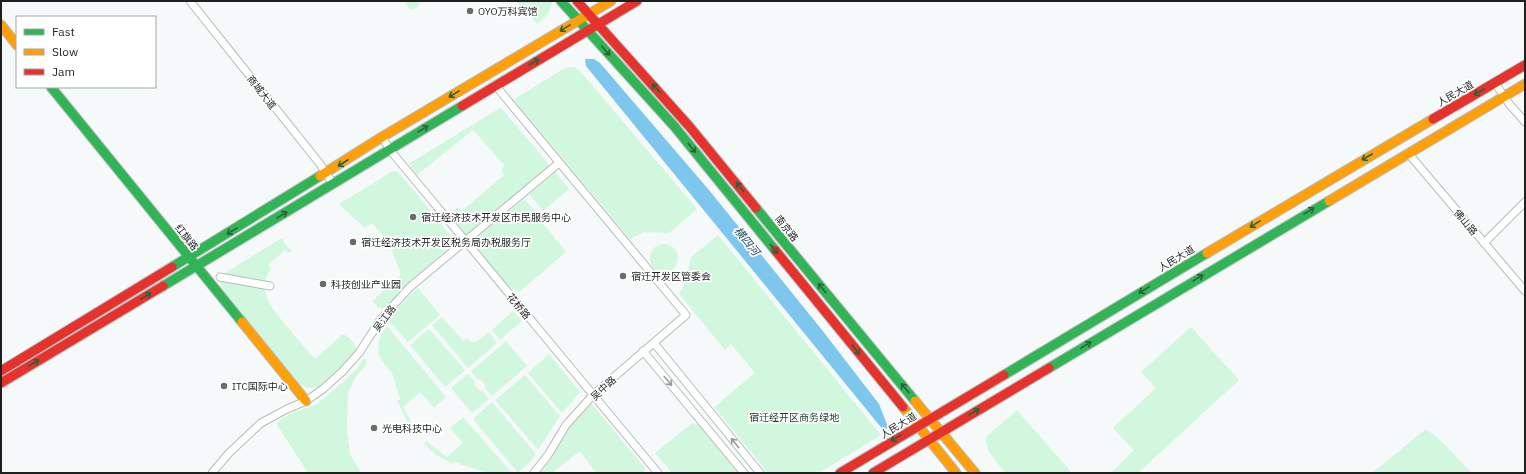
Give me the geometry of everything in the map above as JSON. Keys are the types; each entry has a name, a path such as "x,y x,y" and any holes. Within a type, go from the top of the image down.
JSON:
{"main road":[{"path":"561,1 674,126 956,473"},
{"name":"南京路","path":"577,1 689,126 975,473"},
{"path":"1,371 189,258 382,137 611,1"},
{"path":"1,383 637,1"},
{"path":"1,25 16,44"},
{"name":"人民大道","path":"840,473 1342,172 1525,65"},
{"path":"873,473 1525,84"},
{"name":"红旗路","path":"52,88 306,401"}],"street":[{"name":"商城大道","path":"190,1 326,173 333,184"},
{"path":"1495,83 1517,114 1525,122"},
{"path":"495,85 559,163"},
{"name":"花桥路","path":"382,137 390,150 658,473"},
{"name":"佛山路","path":"1408,153 1525,291"},
{"name":"吴江路","path":"212,473 229,452 261,424 287,409 306,401 323,389 342,372 359,353 381,320 410,287 466,242 559,163"},
{"name":"吴中路","path":"534,473 566,425 593,395 686,316 559,163"},
{"path":"1484,243 1525,202"},
{"path":"220,277 270,286"},
{"path":"654,343 760,473"},
{"path":"643,351 744,473"}],"green space":[{"path":"404,1 418,1 420,4 416,8 410,10"},
{"path":"516,1 552,2 547,14 537,24"},
{"path":"565,68 576,68 582,73 697,209 669,233 644,232 630,239 515,101 516,98"},
{"path":"500,108 548,163 548,167 467,236 463,235 451,220 451,213 458,207 462,211 504,175 501,170 505,166 473,130 417,175 410,163"},
{"path":"393,171 397,171 400,174 451,236 453,243 409,282 387,307 381,309 372,301 400,276 400,272 389,243 372,223 365,228 339,204"},
{"path":"555,172 569,189 543,211 529,194"},
{"path":"525,200 539,215 537,216 566,252 519,292 509,287 475,248 474,240 521,201"},
{"name":"宿迁经开区商务绿地","path":"718,235 881,435 819,473 768,473 714,407 755,373 731,344 725,350 679,294 687,277 690,258"},
{"path":"282,238 285,244 292,251 289,253 285,250 268,265 271,269 266,277 265,285 266,293 273,309 315,359 342,335 345,335 351,340 357,351 339,372 324,384 316,387 308,388 300,385 222,288 220,281 223,274"},
{"path":"664,244 674,248 678,258 674,268 664,272 654,268 650,258 654,248"},
{"path":"418,288 440,315 408,342 390,322 386,322"},
{"path":"513,311 522,321 500,340 492,330"},
{"path":"442,317 463,341 467,338 471,342 477,341 489,332 497,343 468,368 432,325"},
{"path":"387,326 446,397 434,408 420,392 403,407 415,428 412,431 397,401 400,399 392,373 382,361 378,353 379,339"},
{"path":"1191,327 1239,380 1138,473 1111,473 1134,450 1113,428 1156,388 1141,372"},
{"path":"429,329 465,370 445,387 410,345"},
{"path":"506,341 527,366 492,396 485,388 486,386 480,379 478,380 471,371"},
{"path":"549,354 580,392 562,413 528,373"},
{"path":"363,359 366,359 367,364 356,376 348,393 347,431 350,454 361,473 308,473 276,423 290,414 317,404 343,382 358,367"},
{"path":"468,374 475,382 474,384 480,391 482,390 489,399 472,413 451,388"},
{"path":"525,375 560,416 538,450 495,400"},
{"path":"492,402 536,454 518,473 473,419"},
{"path":"590,402 645,468 644,473 596,473 580,451 552,473 540,473 553,456 565,432"},
{"path":"1017,410 1072,473 1006,473 992,456 986,441 987,436"},
{"path":"463,417 512,473 487,473 454,462 453,464 436,455 424,444 426,441 447,457 463,443 450,428"},
{"path":"692,423 700,425 738,473 672,473 655,453"},
{"path":"1426,429 1439,439 1472,473 1372,473"}],"water":[{"name":"横四河","path":"585,59 594,59 600,63 709,190 822,330 879,404 888,427 884,431 586,66"}],"traffic: fast":[{"path":"561,1 674,126 775,250"},
{"path":"52,88 242,322"},
{"path":"163,286 462,106"},
{"path":"172,267 320,176"},
{"path":"1049,368 1329,201"},
{"path":"756,208 915,401"},
{"path":"1004,375 1207,253"}],"traffic: slow":[{"path":"320,176 382,137 611,1"},
{"path":"1,25 16,44"},
{"path":"1329,201 1525,84"},
{"path":"1207,253 1433,119"},
{"path":"242,322 306,401"},
{"path":"915,401 975,473"},
{"path":"903,407 956,473"}],"traffic: jam":[{"path":"577,1 689,126 756,208"},
{"path":"462,106 637,1"},
{"path":"1433,119 1525,65"},
{"path":"775,250 903,407"},
{"path":"1,371 172,267"},
{"path":"1,383 163,286"},
{"path":"873,473 1049,368"},
{"path":"840,473 1004,375"}],"place":[{"name":"OYO万科宾馆","path":"470,11"},
{"name":"宿迁经济技术开发区市民服务中心","path":"413,217"},
{"name":"宿迁经济技术开发区税务局办税服务厅","path":"353,242"},
{"name":"宿迁开发区管委会","path":"623,276"},
{"name":"科技创业产业园","path":"323,284"},
{"name":"ITC国际中心","path":"224,386"},
{"name":"光电科技中心","path":"374,428"}]}
